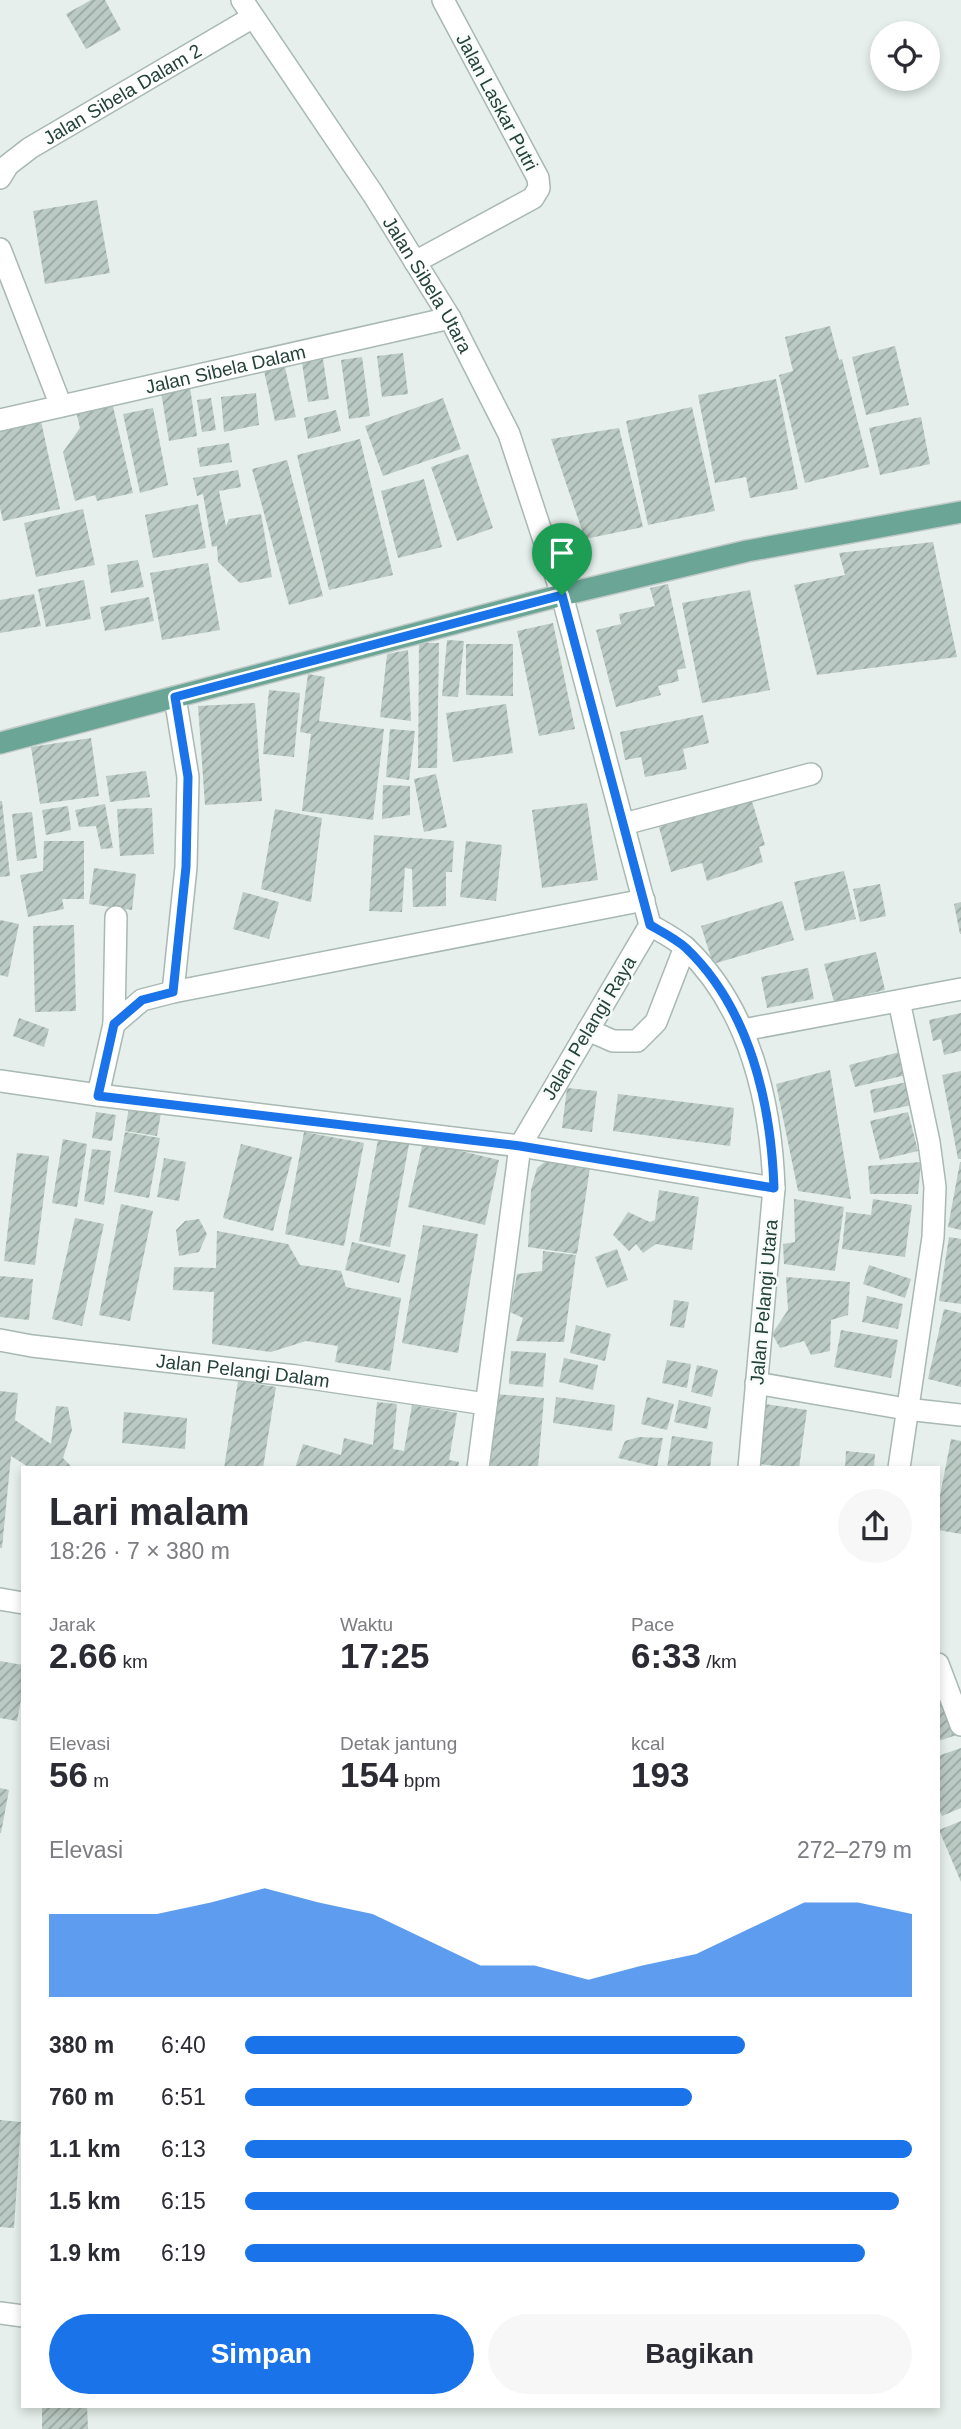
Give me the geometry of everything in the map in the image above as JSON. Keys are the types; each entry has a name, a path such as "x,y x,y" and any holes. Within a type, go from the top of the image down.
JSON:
{"main road":[{"path":"0,743 562,595 747,551 961,512"}],"street":[{"name":"Jalan Laskar Putri","path":"415,262 533,198 539,188 538,178 443,0"},
{"name":"Jalan Sibela Utara","path":"249,6 373,194 450,318 509,434 562,595"},
{"name":"Jalan Sibela Dalam 2","path":"0,178 8,165 30,148 249,6"},
{"path":"0,249 61,406"},
{"name":"Jalan Sibela Dalam","path":"0,420 450,318"},
{"path":"562,595 650,925"},
{"path":"173,992 186,867 188,777 175,697"},
{"path":"624,824 811,774"},
{"path":"114,1024 142,1000 173,992 643,900"},
{"path":"98,1096 114,1024 116,917"},
{"name":"Jalan Pelangi Utara","path":"650,925 685,947 718,984 743,1030 764,1100 773,1157 774,1188 749,1466"},
{"name":"Jalan Pelangi Raya","path":"478,1466 520,1146 650,925"},
{"path":"588,1030 613,1041 637,1041 656,1022 685,947"},
{"path":"743,1030 961,989"},
{"path":"899,1001 929,1142 934,1187 933,1237 899,1466"},
{"path":"0,1081 98,1096 520,1146 774,1188"},
{"name":"Jalan Pelangi Dalam","path":"0,1340 296,1376 486,1404"},
{"path":"756,1383 906,1409 961,1415"},
{"path":"0,1599 21,1603"},
{"path":"940,1669 961,1725"},
{"path":"0,2313 21,2316"}],"building":[{"path":"91,0 105,0 121,30 86,49 66,14"},
{"path":"97,200 110,273 45,284 33,211"},
{"path":"830,326 839,360 842,359 869,467 805,483 779,375 793,371 785,337"},
{"path":"895,346 909,405 866,415 852,357"},
{"path":"403,353 408,394 382,397 377,356"},
{"path":"362,357 370,416 349,419 341,360"},
{"path":"323,359 329,399 308,402 302,363"},
{"path":"285,367 296,417 275,421 264,371"},
{"path":"776,379 798,489 750,498 746,477 715,483 698,395"},
{"path":"190,387 197,436 169,441 161,392"},
{"path":"256,393 259,425 224,432 221,397"},
{"path":"211,398 216,430 202,432 197,400"},
{"path":"443,398 461,449 383,476 365,426"},
{"path":"112,402 133,493 97,501 95,495 75,501 63,452 80,428 76,411"},
{"path":"692,407 715,511 648,525 626,421"},
{"path":"153,408 168,485 140,493 123,414"},
{"path":"336,410 341,431 308,439 304,418"},
{"path":"921,417 930,464 880,475 869,428"},
{"path":"41,421 60,509 3,521 0,508 0,430"},
{"path":"619,428 643,527 585,539 551,439"},
{"path":"360,439 393,575 329,590 297,455"},
{"path":"229,443 232,462 200,467 197,448"},
{"path":"468,454 493,528 457,541 431,467"},
{"path":"287,460 323,596 289,605 252,469"},
{"path":"238,470 241,487 219,491 226,526 229,519 261,514 272,577 240,583 218,562 217,546 212,547 203,494 197,496 193,478"},
{"path":"424,479 442,547 398,558 381,491"},
{"path":"198,504 206,548 153,558 145,515"},
{"path":"83,509 95,565 36,577 24,523"},
{"path":"933,542 957,657 817,675 794,585 845,575 839,553"},
{"path":"138,560 144,587 111,593 107,565"},
{"path":"208,563 220,630 162,640 150,573"},
{"path":"84,580 91,619 46,627 38,589"},
{"path":"668,584 686,668 677,670 679,681 658,686 661,695 616,707 596,630 621,624 619,614 655,606 650,588"},
{"path":"750,590 770,690 702,703 682,603"},
{"path":"34,594 41,626 0,633 0,600"},
{"path":"149,597 154,621 105,631 100,607"},
{"path":"553,623 575,729 539,736 517,631"},
{"path":"447,640 464,641 458,697 442,696"},
{"path":"419,643 439,643 437,768 418,768"},
{"path":"466,644 513,644 513,696 466,695"},
{"path":"408,650 411,721 380,717 387,654"},
{"path":"308,674 325,677 319,721 384,729 373,820 302,811 311,734 300,732"},
{"path":"269,690 300,693 294,757 263,754"},
{"path":"255,703 262,801 205,805 198,706"},
{"path":"506,704 513,753 453,762 446,713"},
{"path":"703,715 709,743 683,749 687,769 645,777 641,757 625,760 620,732"},
{"path":"390,729 415,731 409,780 386,777"},
{"path":"91,738 99,796 40,804 31,747"},
{"path":"146,771 150,797 110,802 106,776"},
{"path":"436,774 447,827 424,832 414,779"},
{"path":"383,785 410,786 410,815 382,819"},
{"path":"0,801 10,876 0,877"},
{"path":"752,801 765,845 759,847 763,862 707,881 702,863 671,872 659,827"},
{"path":"587,803 598,880 542,888 532,810"},
{"path":"105,804 113,848 101,849 96,826 79,827 75,810"},
{"path":"68,806 71,830 46,835 42,810"},
{"path":"152,808 154,854 120,856 117,809"},
{"path":"275,809 322,818 311,902 261,889"},
{"path":"32,812 37,858 17,861 12,814"},
{"path":"374,835 454,841 452,872 446,872 446,906 413,907 412,869 405,868 402,912 369,911"},
{"path":"44,841 84,841 84,899 62,899 64,909 28,917 20,875 43,871"},
{"path":"466,841 502,845 496,901 460,897"},
{"path":"94,868 136,874 132,910 89,904"},
{"path":"844,871 856,919 805,931 794,882"},
{"path":"880,884 886,916 860,922 853,889"},
{"path":"243,892 279,902 269,939 233,929"},
{"path":"782,901 794,940 713,964 701,926"},
{"path":"961,902 961,934 960,934 954,904"},
{"path":"0,920 19,924 8,977 0,975"},
{"path":"74,925 76,1011 35,1012 33,926"},
{"path":"876,952 885,990 834,1002 824,964"},
{"path":"808,968 814,999 767,1008 761,977"},
{"path":"961,1013 961,1051 944,1055 941,1039 933,1041 929,1020"},
{"path":"19,1018 49,1029 44,1047 13,1036"},
{"path":"900,1052 906,1075 855,1087 849,1065"},
{"path":"830,1070 851,1199 798,1191 776,1084"},
{"path":"961,1071 961,1159 958,1159 942,1075"},
{"path":"907,1082 912,1105 874,1113 870,1090"},
{"path":"567,1088 597,1091 592,1132 562,1128"},
{"path":"618,1094 734,1108 730,1146 613,1131"},
{"path":"130,1101 162,1107 157,1136 125,1131"},
{"path":"96,1112 116,1115 112,1141 92,1138"},
{"path":"908,1112 918,1151 880,1160 870,1121"},
{"path":"125,1132 160,1138 149,1198 114,1192"},
{"path":"304,1132 364,1143 344,1246 285,1234"},
{"path":"379,1134 410,1139 390,1247 359,1241"},
{"path":"63,1139 87,1144 77,1207 52,1203"},
{"path":"423,1142 499,1160 485,1225 408,1207"},
{"path":"241,1144 292,1157 273,1231 223,1218"},
{"path":"92,1149 111,1151 104,1205 84,1201"},
{"path":"17,1153 49,1156 35,1265 4,1261"},
{"path":"551,1157 591,1161 577,1254 528,1247 531,1190 537,1168"},
{"path":"164,1158 186,1162 179,1201 157,1197"},
{"path":"921,1162 918,1194 870,1194 868,1166"},
{"path":"961,1162 961,1230 948,1227"},
{"path":"659,1190 699,1197 692,1250 656,1244 643,1253 636,1244 629,1251 613,1235 628,1212 650,1222 655,1220"},
{"path":"794,1199 844,1207 835,1271 784,1264 783,1244 795,1242"},
{"path":"873,1199 912,1205 905,1257 842,1249 846,1212 871,1215"},
{"path":"121,1204 153,1211 130,1321 99,1315"},
{"path":"75,1218 104,1224 82,1326 52,1319"},
{"path":"199,1219 207,1234 199,1252 179,1256 176,1230 185,1221"},
{"path":"423,1225 478,1234 458,1353 402,1343"},
{"path":"217,1231 288,1244 300,1265 341,1271 346,1287 401,1298 390,1371 335,1362 338,1346 306,1341 271,1352 212,1344 214,1292 173,1290 174,1267 216,1268"},
{"path":"949,1237 961,1239 961,1304 939,1301"},
{"path":"352,1242 406,1255 399,1283 345,1270"},
{"path":"617,1249 628,1280 607,1288 595,1257"},
{"path":"543,1251 576,1255 564,1342 516,1341 523,1318 510,1312 517,1274 542,1271"},
{"path":"869,1265 911,1279 905,1298 863,1284"},
{"path":"0,1276 33,1279 29,1320 0,1317"},
{"path":"786,1277 850,1282 848,1315 831,1320 830,1351 811,1355 804,1341 780,1348 772,1334 788,1310"},
{"path":"867,1296 903,1304 898,1329 862,1322"},
{"path":"674,1300 689,1302 684,1328 670,1326"},
{"path":"944,1309 961,1313 961,1387 928,1379"},
{"path":"576,1325 611,1334 605,1361 570,1353"},
{"path":"841,1330 898,1340 891,1378 834,1367"},
{"path":"511,1351 546,1353 543,1387 509,1384"},
{"path":"564,1358 598,1365 593,1390 559,1382"},
{"path":"667,1360 691,1364 687,1388 662,1383"},
{"path":"697,1365 718,1370 712,1397 691,1392"},
{"path":"238,1381 276,1387 263,1466 224,1466"},
{"path":"0,1391 18,1393 15,1420 51,1444 56,1406 68,1407 72,1430 63,1458 71,1466 27,1466 11,1456 0,1548"},
{"path":"496,1394 544,1398 538,1466 490,1466"},
{"path":"556,1397 615,1405 612,1431 553,1423"},
{"path":"647,1397 674,1404 667,1430 641,1424"},
{"path":"679,1400 711,1407 707,1429 674,1422"},
{"path":"377,1402 397,1404 393,1449 404,1451 412,1405 457,1413 449,1460 459,1462 458,1466 296,1466 303,1444 341,1455 344,1438 373,1445"},
{"path":"765,1404 807,1410 799,1466 758,1464"},
{"path":"124,1412 187,1418 185,1449 122,1443"},
{"path":"672,1436 713,1442 710,1466 667,1466"},
{"path":"639,1437 663,1438 657,1466 618,1458 625,1441"},
{"path":"951,1439 961,1441 961,1534 940,1530 940,1496"},
{"path":"846,1451 875,1454 874,1466 845,1466"},
{"path":"0,1661 21,1665 21,1699 17,1721 0,1718"},
{"path":"940,1674 960,1734 940,1740"},
{"path":"961,1748 961,1808 942,1816 940,1812 940,1755"},
{"path":"0,1788 9,1790 1,1833 0,1833"},
{"path":"961,1821 961,1882 940,1832 940,1830"},
{"path":"0,2120 21,2122 14,2228 0,2227"},
{"path":"42,2408 87,2408 88,2429 42,2429"}],"route":[{"path":"562,595 650,925 685,947 718,984 743,1030 764,1100 773,1157 774,1188 520,1146 98,1096 114,1024 142,1000 173,992 186,867 188,777 175,697 562,595"}]}
